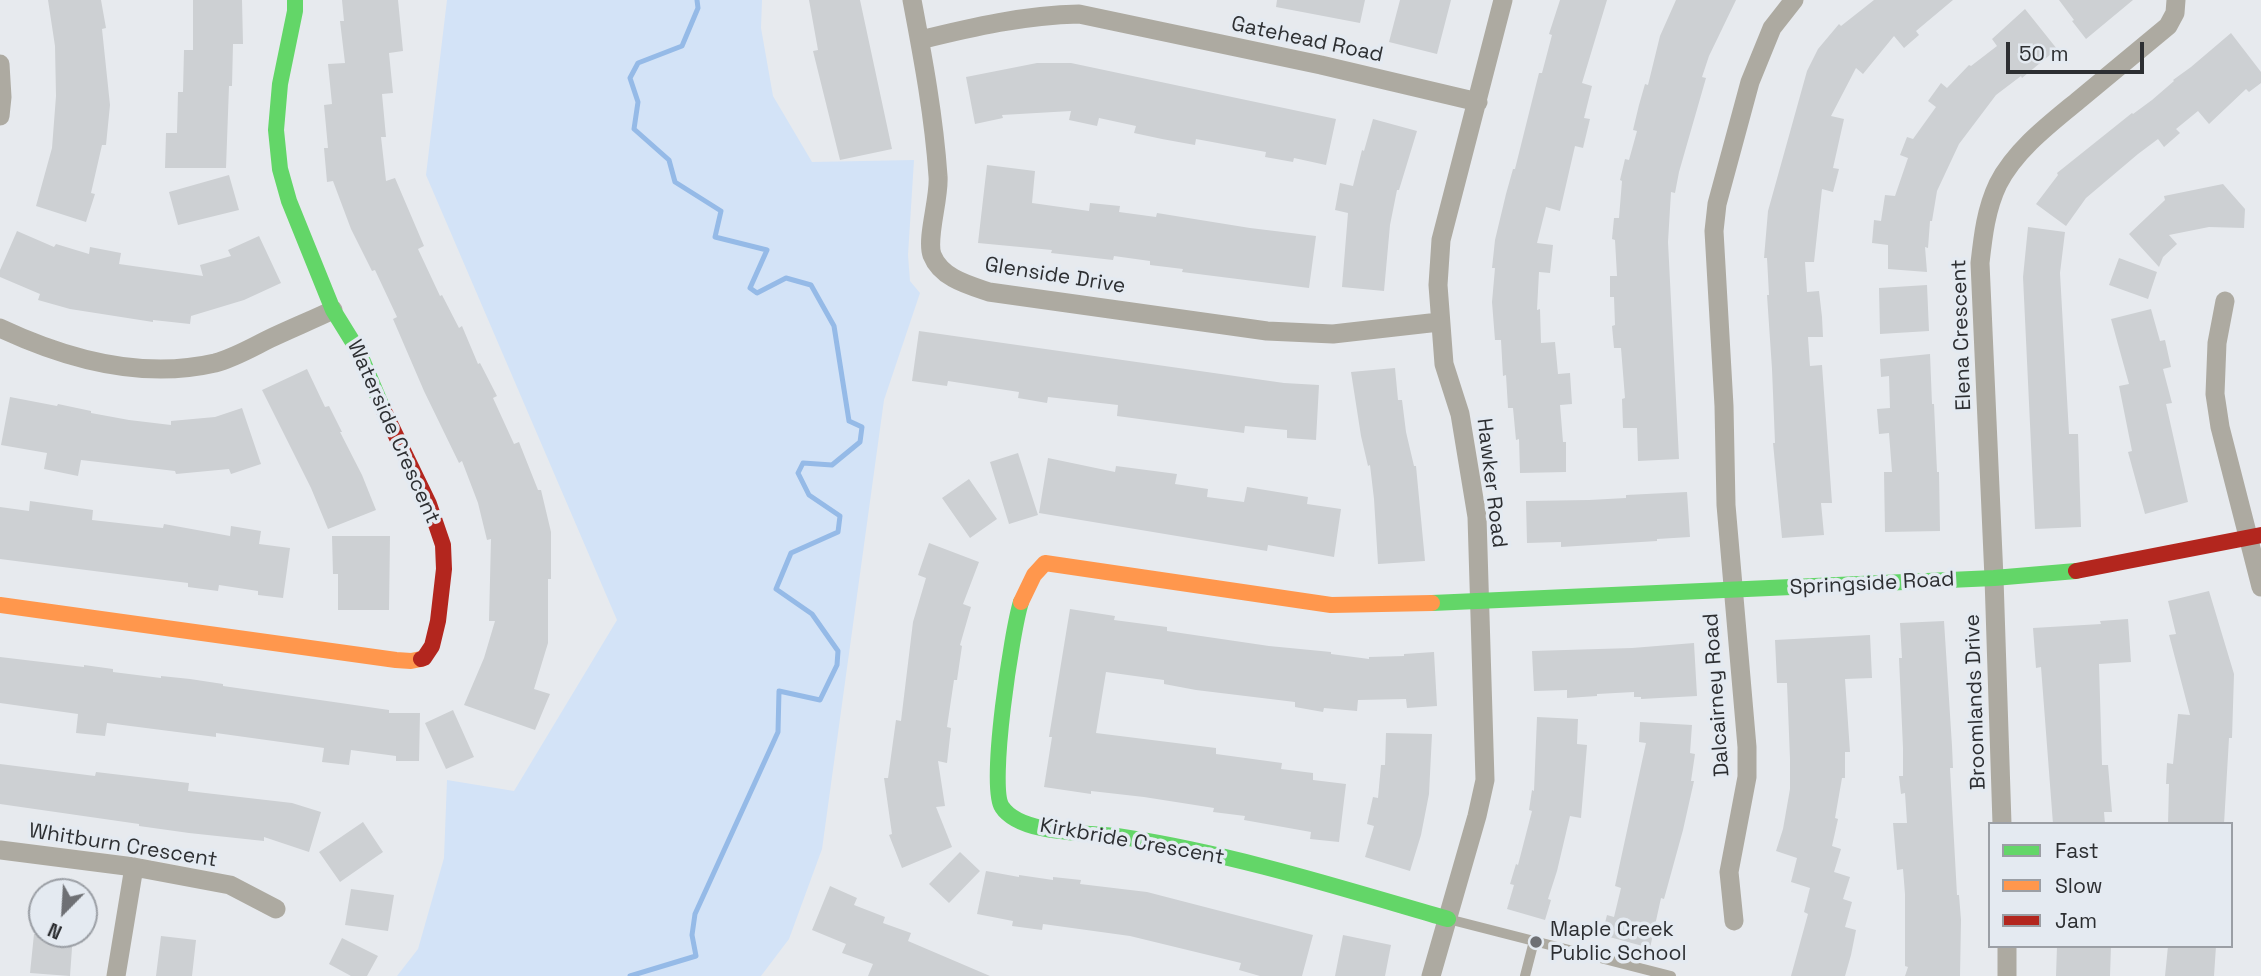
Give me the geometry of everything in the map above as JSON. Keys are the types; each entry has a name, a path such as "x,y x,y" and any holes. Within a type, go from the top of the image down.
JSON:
{"street":[{"name":"Waterside Crescent","path":"0,605 396,660 424,658 432,646 444,569 443,545 429,504 388,421 359,352 333,310 289,201 280,169 276,130 280,83 295,0"},
{"name":"Glenside Drive","path":"912,0 939,177 931,253 937,265 955,279 989,292 1267,331 1333,334 1439,322"},
{"name":"Hawker Road","path":"1431,976 1477,817 1485,780 1476,517 1460,414 1444,364 1438,285 1441,240 1503,0"},
{"path":"1732,590 1714,231 1717,204 1749,82 1772,28 1794,0"},
{"name":"Elena Crescent","path":"1994,578 1980,263 1990,205 1998,183 2015,158 2044,130 2168,26 2175,13 2176,0"},
{"name":"Gatehead Road","path":"920,40 989,23 1042,15 1079,14 1478,102"},
{"path":"0,64 0,116"},
{"path":"2225,301 2217,343 2215,394 2220,427 2255,536 2261,587"},
{"path":"0,328 59,353 103,364 180,369 217,362 243,353 333,310"},
{"name":"Springside Road","path":"1480,601 1994,578 2087,570 2255,536"},
{"name":"Kirkbride Crescent","path":"1448,919 1173,845 1044,828 1025,822 1010,815 1000,804 996,787 998,764 1019,606 1026,584 1045,563 1331,605 1480,601"},
{"name":"Broomlands Drive","path":"1994,578 2002,822"},
{"name":"Dalcairney Road","path":"1732,590 1747,747 1747,777 1729,872 1734,921"},
{"name":"Whitburn Crescent","path":"0,850 134,867 230,885 276,909"},
{"path":"116,976 134,867"},
{"path":"2007,948 2007,976"}],"lane":[{"path":"1448,919 1671,976"},
{"path":"1525,976 1534,941"}],"shaded area":[{"path":"447,0 762,0 761,28 773,96 812,162 914,160 908,255 910,281 920,293 884,400 822,849 789,939 761,976 397,976 418,949 444,858 447,780 514,791 617,620 426,175"}],"building":[{"path":"48,0 101,0 106,28 102,29 110,105 106,145 102,145 91,193 95,194 86,222 36,206 52,148 56,96 55,46"},
{"path":"193,0 242,0 243,44 233,44 226,168 165,168 166,133 177,133 178,92 183,92 184,50 193,50"},
{"path":"342,0 398,0 403,51 389,53 393,93 382,94 386,137 381,137 386,181 395,178 424,246 418,249 440,296 442,295 459,328 462,326 478,364 480,363 497,396 493,398 514,444 519,442 538,490 541,490 551,532 551,579 548,579 548,643 534,689 550,694 535,730 464,705 484,658 495,621 489,621 491,539 487,540 478,503 462,461 459,463 393,319 397,317 375,270 372,271 351,229 333,181 327,182 324,148 328,148 324,105 332,104 328,64 345,63 340,21 344,21"},
{"path":"809,0 860,0 892,149 840,160 813,51 818,50"},
{"path":"1277,0 1365,0 1360,23 1276,7"},
{"path":"1400,0 1451,0 1437,54 1389,42"},
{"path":"1560,0 1607,0 1582,83 1592,86 1584,118 1590,119 1583,148 1575,146 1560,211 1546,207 1537,243 1553,245 1550,273 1539,272 1537,310 1540,309 1541,343 1555,342 1558,374 1570,373 1572,404 1560,405 1563,442 1566,442 1566,472 1520,473 1519,439 1516,440 1513,408 1508,408 1501,340 1495,340 1492,302 1495,268 1492,268 1495,240 1506,194 1515,169 1539,73 1542,73 1552,35 1549,34"},
{"path":"1676,0 1736,0 1709,56 1702,77 1706,78 1675,193 1671,192 1668,242 1679,459 1638,461 1637,428 1623,428 1622,399 1625,398 1621,348 1614,348 1614,297 1610,297 1610,276 1617,276 1615,240 1612,239 1614,218 1619,218 1620,180 1625,159 1629,160 1637,131 1633,130 1639,105 1645,84 1648,85 1660,36"},
{"path":"1874,0 1953,0 1916,31 1919,35 1904,48 1894,36 1863,74 1856,68 1831,116 1844,119 1833,168 1839,169 1833,192 1822,189 1814,262 1805,262 1807,292 1819,291 1822,317 1823,337 1808,337 1810,366 1822,365 1832,503 1821,503 1824,535 1782,538 1773,443 1767,258 1764,258 1768,211 1807,71 1818,49 1839,24 1841,26"},
{"path":"2059,0 2133,0 2086,39"},
{"path":"2025,9 2057,49 1996,95 1959,144 1937,191 1930,221 1928,248 1925,247 1927,272 1888,269 1888,245 1872,243 1874,220 1881,221 1885,195 1895,196 1908,158 1900,155 1907,137 1913,139 1936,107 1928,101 1941,83 1947,88 1969,65 1997,46 1992,39"},
{"path":"2231,33 2261,72 2261,83 2249,92 2246,89 2209,124 2198,111 2176,129 2180,133 2164,147 2158,139 2086,198 2066,226 2036,204 2057,173 2152,100"},
{"path":"1037,63 1071,63 1336,119 1326,165 1294,158 1293,162 1265,157 1266,152 1196,139 1195,145 1162,139 1134,133 1136,126 1099,118 1097,126 1069,120 1071,111 1002,115 1003,118 975,124 966,77"},
{"path":"1373,119 1417,131 1397,190 1390,225 1384,291 1342,287 1348,213 1335,210 1340,183 1353,186"},
{"path":"987,165 1035,171 1032,203 1089,211 1090,203 1120,206 1119,212 1156,217 1157,213 1316,236 1309,288 1182,272 1183,269 1150,265 1150,261 1114,256 1113,260 1051,253 1052,250 978,243"},
{"path":"229,175 239,210 178,225 169,192"},
{"path":"2223,184 2245,209 2244,228 2209,227 2169,235 2177,244 2163,257 2159,267 2129,234 2165,200 2164,196"},
{"path":"2028,227 2065,232 2060,273 2069,434 2078,434 2081,527 2035,529 2023,277"},
{"path":"17,231 54,247 56,244 89,254 90,247 121,253 119,264 203,276 200,265 231,256 228,250 259,236 281,283 244,300 191,316 190,324 153,322 70,309 38,300 40,294 0,277 0,270"},
{"path":"2119,258 2157,272 2148,299 2109,285"},
{"path":"1927,285 1929,331 1880,334 1879,288"},
{"path":"2151,309 2160,341 2165,340 2171,367 2163,369 2172,403 2166,404 2188,502 2145,514 2128,452 2132,451 2119,386 2129,384 2111,319"},
{"path":"919,331 1284,383 1319,385 1316,440 1287,438 1287,430 1245,426 1244,433 1117,416 1118,405 1048,397 1047,403 1018,398 1019,392 948,381 947,386 912,381"},
{"path":"1930,354 1939,472 1940,531 1885,532 1884,472 1892,472 1889,433 1879,434 1877,409 1890,408 1889,376 1881,377 1880,359"},
{"path":"1395,368 1398,400 1402,400 1406,432 1416,466 1425,561 1378,564 1370,465 1368,466 1361,436 1351,372"},
{"path":"307,369 325,407 329,406 342,432 376,510 328,529 311,488 262,390"},
{"path":"10,397 57,406 58,404 129,420 171,425 171,421 215,417 242,408 261,464 231,474 229,469 176,474 175,471 81,460 78,476 44,469 47,453 1,445"},
{"path":"1018,453 1038,515 1009,524 990,462"},
{"path":"1048,458 1115,472 1116,466 1177,474 1175,484 1208,489 1207,497 1244,502 1247,487 1308,497 1307,504 1341,509 1334,557 1268,545 1267,551 1039,513"},
{"path":"969,479 997,519 970,538 942,498"},
{"path":"1687,492 1690,537 1561,547 1561,542 1527,543 1526,501 1626,498 1626,495"},
{"path":"30,501 93,510 92,520 163,528 164,524 230,536 231,526 261,531 259,544 290,548 283,598 219,585 218,591 188,587 188,583 0,559 0,507 29,511"},
{"path":"332,536 390,536 389,610 338,610 338,574 333,574"},
{"path":"929,543 979,562 963,604 971,607 960,645 957,680 954,680 947,727 951,728 947,763 938,761 945,806 936,807 952,847 902,868 889,835 892,834 884,778 888,778 896,720 901,721 913,622 926,578 918,575"},
{"path":"2209,591 2234,674 2232,738 2229,738 2224,822 2168,822 2167,763 2173,764 2178,714 2190,715 2169,635 2176,634 2168,601"},
{"path":"1070,609 1115,616 1114,620 1167,627 1167,631 1369,659 1434,652 1437,706 1407,708 1406,699 1358,700 1357,711 1324,708 1323,712 1295,707 1295,702 1196,690 1164,684 1164,680 1106,672 1096,733 1216,748 1216,754 1282,763 1281,769 1313,773 1313,780 1346,784 1339,842 1310,839 1311,832 1244,820 1245,816 1213,812 1214,808 1144,797 1091,791 1091,794 1044,787 1052,737 1049,737"},
{"path":"2128,619 2131,662 2099,664 2102,765 2108,765 2112,812 2104,812 2105,822 2053,822 2041,667 2036,668 2033,628 2101,624 2100,621"},
{"path":"1944,621 1957,895 1961,920 1960,976 1905,976 1908,967 1905,966 1905,894 1903,869 1897,870 1893,823 1907,823 1905,793 1901,794 1899,776 1903,776 1900,623"},
{"path":"1870,635 1872,678 1845,679 1850,752 1845,752 1845,778 1842,778 1832,846 1841,849 1834,872 1850,877 1843,899 1852,902 1845,927 1856,930 1851,955 1845,976 1791,976 1808,914 1804,912 1810,888 1791,882 1797,858 1776,851 1790,789 1790,759 1787,683 1777,683 1775,640"},
{"path":"1694,643 1697,696 1641,699 1634,697 1634,692 1567,698 1567,690 1534,691 1532,651"},
{"path":"0,657 84,665 161,678 190,679 389,710 389,713 420,713 419,761 396,761 396,756 351,750 349,765 322,762 324,748 216,733 216,737 107,723 105,736 76,733 78,714 0,703"},
{"path":"453,710 474,757 446,769 425,723"},
{"path":"1537,717 1578,719 1577,744 1587,745 1581,818 1570,816 1545,920 1507,909 1514,885 1510,884 1516,864 1518,865 1532,811 1529,810 1532,790 1534,791"},
{"path":"1640,722 1692,725 1690,753 1695,754 1691,781 1694,781 1683,830 1664,899 1661,898 1650,948 1602,935 1607,915 1614,917 1621,888 1615,886 1646,743 1639,742"},
{"path":"1386,733 1432,734 1429,794 1410,871 1365,857 1374,826 1367,824 1373,797 1378,798 1381,765 1385,765"},
{"path":"0,764 95,776 96,772 189,783 188,791 292,803 321,812 309,852 264,837 264,841 189,833 0,804"},
{"path":"363,822 383,852 340,882 319,852"},
{"path":"960,852 980,871 949,903 929,884"},
{"path":"986,871 1019,877 1081,880 1080,884 1147,892 1313,935 1302,976 1260,976 1239,970 1241,963 1130,936 1043,924 1042,930 1012,926 1013,921 977,914"},
{"path":"830,886 857,898 854,905 885,917 883,923 911,933 908,941 990,976 868,976 873,964 842,953 846,944 812,930"},
{"path":"351,889 394,895 388,931 345,925"},
{"path":"1343,935 1391,945 1385,976 1335,976"},
{"path":"161,936 196,940 192,976 156,976"},
{"path":"342,938 378,956 367,976 351,976 329,964"},
{"path":"33,948 72,948 70,976 30,973"},
{"path":"2057,948 2111,948 2110,976 2056,976"},
{"path":"2168,948 2216,948 2214,976 2165,976"}],"waterway":[{"path":"630,976 696,956 692,935 695,914 778,732 779,691 820,700 837,665 838,651 812,614 776,589 791,553 838,532 840,516 809,495 798,473 803,463 832,465 860,442 862,427 849,421 834,326 811,285 786,278 757,293 750,288 767,250 715,237 721,211 675,182 669,160 634,129 638,102 630,78 638,63 682,46 698,8 697,0"}],"traffic: fast":[{"path":"295,0 280,84 276,130 280,169 289,201 333,310 359,352 383,409"},
{"path":"1432,603 1994,578 2076,571"},
{"path":"1021,602 1007,674 999,741 998,794 1002,807 1011,816 1040,828 1123,837 1206,853 1448,919"}],"traffic: slow":[{"path":"1021,602 1034,575 1045,563 1331,605 1432,603"},
{"path":"0,605 396,660 421,659"}],"traffic: jam":[{"path":"383,409 429,504 443,545 444,569 438,621 432,646 421,659"},
{"path":"2076,571 2261,535"}],"place":[{"name":"Maple Creek Public School","path":"1536,942"}]}
